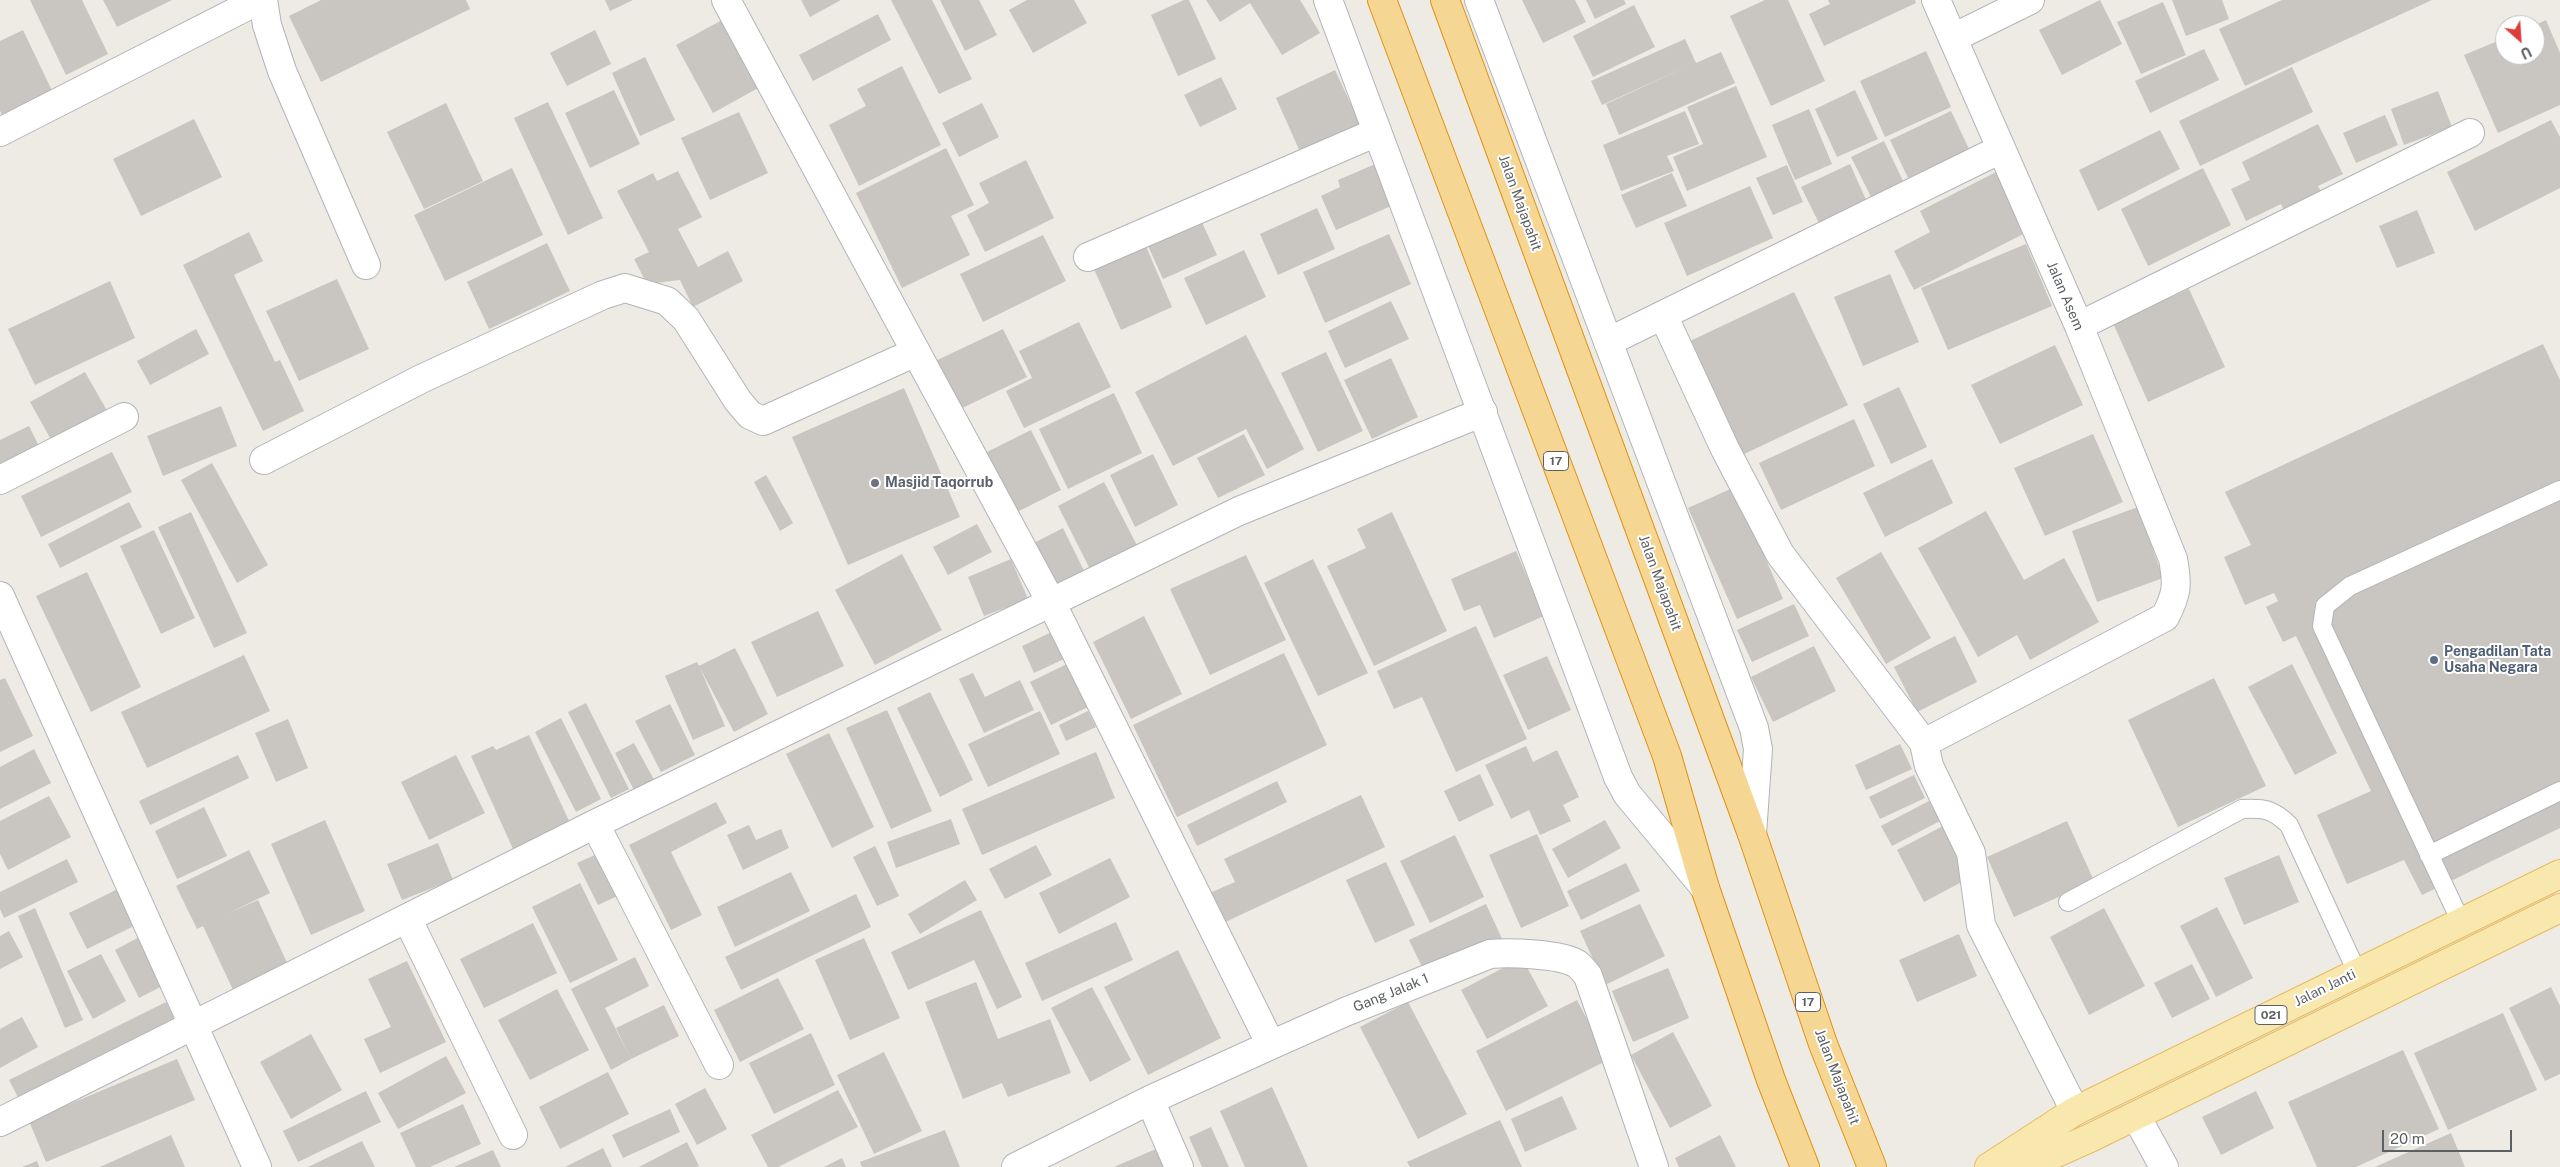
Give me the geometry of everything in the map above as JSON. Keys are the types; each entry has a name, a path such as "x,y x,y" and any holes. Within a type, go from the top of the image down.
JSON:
{"highway":[{"name":"17","path":"1382,0 1667,756 1705,888 1771,1080 1805,1167"},
{"name":"Jalan Majapahit","path":"1444,0 1752,834 1823,1044 1872,1167"}],"main road":[{"name":"Jalan Janti","path":"1989,1167 2075,1111 2560,874"},
{"name":"021","path":"2024,1167 2136,1116 2560,908"}],"street":[{"path":"0,132 259,0"},
{"path":"264,0 267,25 282,70 366,265"},
{"path":"726,0 1051,602 1271,1045"},
{"path":"1328,0 1484,412 1618,777 1627,794 1705,888"},
{"path":"1479,0 1754,728 1758,750 1752,834"},
{"name":"Jalan Asem","path":"1924,743 2164,617 2176,597 2177,578 2173,559 2079,326 1936,0"},
{"path":"1953,38 2030,0"},
{"path":"1088,257 1377,132"},
{"path":"2079,326 2470,134"},
{"path":"1608,342 2001,149"},
{"path":"264,460 421,379 603,295 626,288 667,301 686,319 738,401 750,415 763,421 916,352"},
{"path":"1663,315 1725,449 1780,554 1924,743 1930,766 1970,853 1981,925 2075,1111"},
{"path":"0,1122 196,1026 595,824 1238,511 1484,412"},
{"path":"0,480 124,417"},
{"path":"0,596 196,1026 257,1167"},
{"path":"595,824 719,1065"},
{"path":"407,918 513,1134"},
{"name":"Gang Jalak 1","path":"1016,1167 1150,1100 1345,1012 1490,954 1526,954 1577,964 1588,976 1654,1167"},
{"path":"1150,1100 1179,1167"},
{"path":"2136,1116 2164,1167"}],"lane":[{"path":"2460,922 2322,626 2325,606 2350,586 2560,490"},
{"path":"2429,855 2560,791"},
{"path":"2068,902 2242,809 2261,808 2278,814 2289,826 2357,972"}],"building":[{"path":"30,0 82,0 108,54 66,75"},
{"path":"103,0 172,0 117,27"},
{"path":"321,0 466,0 470,9 321,82 289,16"},
{"path":"605,0 633,0 610,11"},
{"path":"801,0 841,0 810,17"},
{"path":"891,0 932,0 972,79 939,94"},
{"path":"940,0 979,0 997,35 965,51"},
{"path":"1027,0 1074,0 1087,23 1033,53 1009,10"},
{"path":"1184,0 1189,0 1216,59 1178,76 1151,15"},
{"path":"1206,0 1300,0 1320,33 1282,55 1250,3 1220,22"},
{"path":"1522,0 1575,0 1586,22 1543,43"},
{"path":"1586,0 1624,0 1626,4 1595,19"},
{"path":"1765,0 1788,0 1825,81 1771,106 1730,16"},
{"path":"1828,0 1915,0 1916,3 1824,46 1809,14 1830,4"},
{"path":"2100,0 2122,44 2062,75 2039,30"},
{"path":"2172,0 2222,0 2229,19 2186,36"},
{"path":"2282,0 2432,0 2245,86 2219,29"},
{"path":"2163,2 2186,55 2141,74 2117,22"},
{"path":"1634,5 1655,47 1593,77 1573,36"},
{"path":"878,14 891,40 813,81 799,55"},
{"path":"724,19 760,87 713,113 676,45"},
{"path":"2545,20 2560,53 2560,105 2498,133 2464,55 2495,42 2495,65 2545,65"},
{"path":"23,30 56,99 6,123 0,111 0,41"},
{"path":"595,30 611,64 567,86 550,53"},
{"path":"1685,39 1696,63 1721,52 1735,83 1619,135 1606,104 1688,66 1602,105 1591,81"},
{"path":"2204,49 2219,80 2150,113 2135,81"},
{"path":"1926,51 1951,107 1885,137 1860,81"},
{"path":"645,57 675,120 640,136 612,73"},
{"path":"902,66 941,145 859,186 829,125 866,106 857,89"},
{"path":"2292,67 2313,112 2200,166 2179,121"},
{"path":"1335,70 1361,126 1301,154 1276,98"},
{"path":"1221,77 1237,109 1200,127 1184,95"},
{"path":"1736,86 1767,157 1687,191 1673,157 1703,144 1687,107"},
{"path":"614,90 640,144 590,168 565,113"},
{"path":"1855,90 1878,139 1837,157 1815,109"},
{"path":"2438,91 2452,127 2404,145 2391,109"},
{"path":"548,102 603,218 568,235 514,118"},
{"path":"446,103 483,181 424,209 387,132"},
{"path":"982,103 999,137 959,157 942,123"},
{"path":"1809,109 1832,164 1795,180 1772,125"},
{"path":"1685,111 1699,144 1667,156 1674,171 1621,191 1603,145"},
{"path":"1951,111 1969,149 1908,178 1890,140"},
{"path":"739,112 768,173 710,200 681,138"},
{"path":"2385,115 2398,145 2356,163 2343,133"},
{"path":"194,119 222,177 141,216 113,159"},
{"path":"2551,120 2560,137 2560,188 2475,231 2447,172"},
{"path":"2318,124 2343,174 2318,186 2322,194 2285,213 2281,204 2246,221 2231,189 2250,180 2242,162"},
{"path":"2160,130 2180,169 2098,211 2079,170"},
{"path":"1884,141 1903,181 1871,197 1851,157"},
{"path":"946,148 974,205 951,216 970,255 902,288 856,193"},
{"path":"1026,160 1054,218 985,252 967,215 989,203 979,183"},
{"path":"1380,162 1398,203 1336,230 1321,196 1340,187 1338,180"},
{"path":"1850,164 1867,202 1820,225 1801,187"},
{"path":"1787,165 1803,202 1773,215 1756,178"},
{"path":"512,168 543,235 445,281 414,215"},
{"path":"2203,168 2231,225 2148,266 2121,209"},
{"path":"678,171 702,217 678,229 698,267 728,251 743,281 693,307 680,280 647,284 634,259 649,252 617,191 653,173 657,181"},
{"path":"1996,172 2027,232 1914,290 1894,251 1930,232 1920,211"},
{"path":"1672,173 1687,206 1636,228 1621,195"},
{"path":"1750,186 1773,238 1687,276 1664,223"},
{"path":"1317,208 1335,249 1278,275 1260,234"},
{"path":"2417,210 2435,253 2397,268 2379,226"},
{"path":"1198,214 1217,255 1163,279 1144,237"},
{"path":"249,232 263,261 234,275 275,362 280,360 304,411 263,431 183,265"},
{"path":"1389,234 1411,284 1325,323 1303,272"},
{"path":"1043,235 1066,281 983,322 960,274"},
{"path":"1142,237 1172,307 1121,330 1090,260"},
{"path":"547,243 570,291 489,329 467,282"},
{"path":"2026,244 2052,306 1948,350 1921,288"},
{"path":"1244,250 1266,297 1206,325 1184,278"},
{"path":"1890,274 1919,342 1863,366 1834,297"},
{"path":"337,279 369,349 299,381 266,311"},
{"path":"110,281 135,338 35,385 8,329"},
{"path":"2189,289 2225,367 2148,402 2113,323"},
{"path":"1794,292 1848,405 1742,455 1688,342"},
{"path":"1391,301 1409,339 1345,368 1328,331"},
{"path":"1079,322 1111,387 1024,428 1006,391 1032,378 1019,351"},
{"path":"196,329 209,354 150,385 137,361"},
{"path":"1003,329 1027,377 956,411 933,362"},
{"path":"1246,335 1304,449 1267,469 1246,429 1173,466 1135,392"},
{"name":"Pengadilan Tata Usaha Negara","path":"2543,344 2560,380 2560,828 2422,895 2404,860 2347,884 2317,815 2371,791 2296,636 2283,642 2266,607 2278,601 2274,593 2245,605 2224,557 2251,545 2225,492"},
{"path":"2055,345 2083,405 2000,444 1971,385"},
{"path":"1326,352 1363,431 1318,452 1281,373"},
{"path":"1391,358 1418,417 1372,439 1344,380"},
{"path":"85,372 109,414 54,445 30,402"},
{"path":"1899,387 1927,447 1891,464 1863,404"},
{"path":"904,388 960,517 848,565 792,437"},
{"path":"1114,393 1142,453 1068,489 1039,429"},
{"path":"221,406 237,446 163,476 147,436"},
{"path":"1854,419 1875,466 1781,510 1759,463"},
{"path":"29,426 44,456 0,477 0,440"},
{"path":"1031,430 1061,490 1015,513 985,453"},
{"path":"1244,434 1265,475 1218,498 1197,458"},
{"path":"2093,434 2123,502 2045,536 2014,468"},
{"path":"112,452 132,492 41,537 21,496"},
{"path":"1153,454 1178,505 1135,527 1110,475"},
{"path":"1932,459 1953,503 1885,537 1863,493"},
{"path":"212,463 268,565 237,583 181,480"},
{"path":"766,475 793,523 780,531 754,482"},
{"path":"1104,482 1140,551 1093,575 1058,506"},
{"path":"1735,487 1783,599 1737,619 1688,508"},
{"path":"129,502 142,527 60,568 48,544"},
{"path":"2138,507 2163,578 2097,602 2072,531"},
{"path":"1986,511 2024,580 2064,558 2099,622 2030,660 2017,635 1978,657 1918,548"},
{"path":"191,512 247,633 214,648 158,527"},
{"path":"1392,512 1447,631 1374,666 1327,566 1366,548 1357,529"},
{"path":"977,524 992,552 948,575 933,547"},
{"path":"1063,528 1088,579 1056,596 1030,545"},
{"path":"154,530 195,618 161,634 120,546"},
{"path":"1516,551 1544,616 1494,638 1480,605 1464,611 1451,579"},
{"path":"1881,552 1931,638 1886,664 1836,578"},
{"path":"902,554 942,630 875,665 835,590"},
{"path":"1246,555 1286,640 1210,675 1170,589"},
{"path":"1011,559 1028,599 984,616 968,577"},
{"path":"1313,559 1368,673 1318,696 1264,583"},
{"path":"87,572 141,687 91,712 36,596"},
{"path":"1794,604 1809,636 1752,662 1737,630"},
{"path":"818,611 844,666 777,697 751,642"},
{"path":"1144,616 1182,694 1131,719 1093,642"},
{"path":"1476,626 1527,739 1456,772 1422,697 1394,709 1377,671"},
{"path":"1052,632 1064,659 1034,673 1022,646"},
{"path":"1955,636 1977,682 1917,712 1894,667"},
{"path":"1814,646 1836,691 1773,722 1751,677"},
{"path":"735,648 768,714 734,732 700,668 725,726 693,740 665,676 697,662 699,666"},
{"path":"1284,653 1327,745 1177,817 1133,725"},
{"path":"244,655 270,711 147,768 121,712"},
{"path":"1547,656 1571,710 1528,730 1503,675"},
{"path":"1071,662 1092,705 1051,725 1030,682"},
{"path":"2292,664 2337,753 2295,775 2248,687"},
{"path":"973,673 985,697 1020,680 1034,710 984,733 959,679"},
{"path":"5,678 33,736 0,752 0,680"},
{"path":"2214,678 2266,786 2178,827 2128,720"},
{"path":"930,692 973,780 940,797 897,708"},
{"path":"586,703 629,789 611,798 568,712"},
{"path":"670,704 695,755 661,772 635,721"},
{"path":"887,710 932,811 891,829 846,728"},
{"path":"1040,711 1060,754 988,787 968,744"},
{"path":"1088,711 1096,727 1066,741 1059,725"},
{"path":"561,718 601,799 576,812 535,732"},
{"path":"288,719 308,768 276,782 255,733"},
{"path":"829,733 874,827 832,848 786,754"},
{"path":"529,735 570,823 513,849 471,756 493,746 496,750"},
{"path":"634,743 658,787 638,798 615,753"},
{"path":"1900,744 1912,769 1866,790 1855,765"},
{"path":"1526,746 1533,762 1557,750 1579,797 1563,805 1571,821 1540,835 1529,810 1511,819 1485,765"},
{"path":"34,749 51,783 0,809 0,767"},
{"path":"1096,752 1115,798 982,855 962,809"},
{"path":"238,755 249,778 150,825 139,801"},
{"path":"456,755 485,813 429,840 401,782"},
{"path":"1480,774 1494,805 1459,822 1444,791"},
{"path":"1914,775 1925,798 1880,819 1869,797"},
{"path":"1277,781 1287,802 1197,846 1187,825"},
{"path":"1361,795 1385,847 1217,926 1203,896 1235,882 1224,859"},
{"path":"49,796 71,837 8,870 0,854 0,821"},
{"path":"1929,801 1940,821 1892,846 1881,826"},
{"path":"716,802 727,823 671,852 702,915 671,930 629,845"},
{"path":"204,807 227,856 177,879 155,831"},
{"path":"951,819 960,844 896,868 887,842"},
{"path":"325,820 365,911 311,935 271,844"},
{"path":"1605,820 1621,848 1568,878 1552,849"},
{"path":"2067,821 2094,881 2014,917 1987,857"},
{"path":"749,825 756,840 781,829 789,848 743,870 727,835"},
{"path":"1945,825 1973,876 1924,902 1897,850"},
{"path":"1537,834 1569,906 1521,928 1489,855"},
{"path":"1455,835 1484,897 1430,923 1400,861"},
{"path":"438,843 453,880 402,900 387,864"},
{"path":"1036,845 1052,875 1005,899 989,869"},
{"path":"875,846 899,896 877,906 853,857"},
{"path":"249,850 270,893 227,914 258,900 289,967 234,992 203,926 197,929 176,886"},
{"path":"606,850 626,892 598,905 577,863"},
{"path":"2279,855 2299,902 2244,925 2224,878"},
{"path":"1110,858 1130,897 1059,934 1039,893"},
{"path":"67,859 78,882 4,918 0,909 0,892"},
{"path":"1386,862 1415,925 1375,943 1346,880"},
{"path":"1626,863 1640,891 1581,920 1567,891"},
{"path":"791,872 810,911 735,947 717,907"},
{"path":"965,880 977,900 920,934 908,914"},
{"path":"580,883 618,960 570,983 532,907"},
{"path":"118,889 136,925 87,949 69,913"},
{"path":"856,894 871,927 741,990 725,957"},
{"path":"1486,904 1503,941 1427,977 1409,940"},
{"path":"1640,904 1665,956 1605,985 1580,931"},
{"path":"2217,907 2253,978 2216,997 2180,926"},
{"path":"35,908 83,1020 65,1028 18,916"},
{"path":"2104,908 2145,986 2089,1015 2050,937"},
{"path":"981,910 1022,997 997,1009 974,960 908,990 891,952"},
{"path":"1116,922 1133,960 1042,1001 1025,963"},
{"path":"533,923 557,973 484,1008 460,959"},
{"path":"9,931 23,957 0,969 0,936"},
{"path":"149,932 174,980 139,998 115,950"},
{"path":"1959,934 1977,976 1917,1002 1899,960"},
{"path":"864,938 900,1018 850,1040 815,960"},
{"path":"1178,950 1221,1038 1148,1075 1104,987"},
{"path":"101,954 126,1001 93,1019 67,971"},
{"path":"635,957 649,986 605,1008 631,1059 611,1070 571,989"},
{"path":"1522,958 1548,1006 1487,1039 1461,990"},
{"path":"407,961 446,1042 380,1073 364,1039 391,1027 368,979"},
{"path":"2192,964 2210,999 2172,1018 2154,983"},
{"path":"1668,968 1689,1018 1633,1042 1612,991"},
{"path":"778,978 804,1029 740,1062 714,1010"},
{"path":"976,982 998,1039 1050,1019 1071,1073 1008,1097 1002,1083 963,1099 925,1002"},
{"path":"1092,987 1131,1060 1090,1082 1051,1008"},
{"path":"2551,987 2560,1006 2560,1074 2545,1081 2509,1008"},
{"path":"557,989 589,1050 530,1080 498,1020"},
{"path":"1577,1000 1608,1060 1506,1111 1476,1051"},
{"path":"166,1002 179,1027 22,1105 9,1080"},
{"path":"1408,1002 1467,1114 1418,1139 1360,1027"},
{"path":"664,1005 679,1036 631,1059 616,1028"},
{"path":"2503,1013 2537,1090 2448,1130 2414,1053"},
{"path":"22,1017 38,1047 0,1068 0,1029"},
{"path":"1673,1032 1712,1106 1670,1128 1631,1055"},
{"path":"811,1033 835,1085 774,1114 749,1063"},
{"path":"311,1034 342,1090 291,1119 260,1062"},
{"path":"2403,1050 2439,1129 2356,1167 2317,1167 2288,1102"},
{"path":"884,1052 922,1131 874,1154 837,1075"},
{"path":"446,1056 466,1093 398,1129 378,1093"},
{"path":"177,1059 195,1100 46,1162 29,1121"},
{"path":"608,1072 629,1114 560,1149 539,1107"},
{"path":"1272,1087 1308,1167 1245,1167 1220,1111"},
{"path":"705,1088 727,1129 697,1145 675,1104"},
{"path":"838,1090 858,1127 778,1167 768,1167 751,1135"},
{"path":"366,1091 381,1122 298,1162 283,1131"},
{"path":"2256,1091 2274,1128 2221,1155 2202,1117"},
{"path":"1562,1096 1577,1129 1525,1152 1511,1119"},
{"path":"463,1104 481,1144 430,1167 416,1167 400,1133"},
{"path":"670,1109 680,1132 623,1158 612,1135"},
{"path":"1500,1120 1522,1167 1410,1167 1407,1162"},
{"path":"1211,1127 1229,1167 1202,1167 1189,1137"},
{"path":"945,1130 960,1167 862,1167 860,1162"},
{"path":"2451,1133 2465,1167 2375,1167"},
{"path":"171,1135 185,1167 100,1167"},
{"path":"1720,1135 1736,1167 1679,1167 1675,1158"},
{"path":"362,1141 375,1167 308,1167"},
{"path":"687,1142 699,1166 639,1167"},
{"path":"1163,1146 1172,1167 1114,1167"},
{"path":"603,1148 612,1167 565,1167"},
{"path":"493,1150 501,1167 454,1167"},
{"path":"842,1158 846,1167 824,1167"},
{"path":"37,1161 39,1167 22,1167"}],"place":[{"name":"Masjid Taqorrub","path":"875,483"},
{"name":"Pengadilan Tata Usaha Negara","path":"2434,660"}]}
